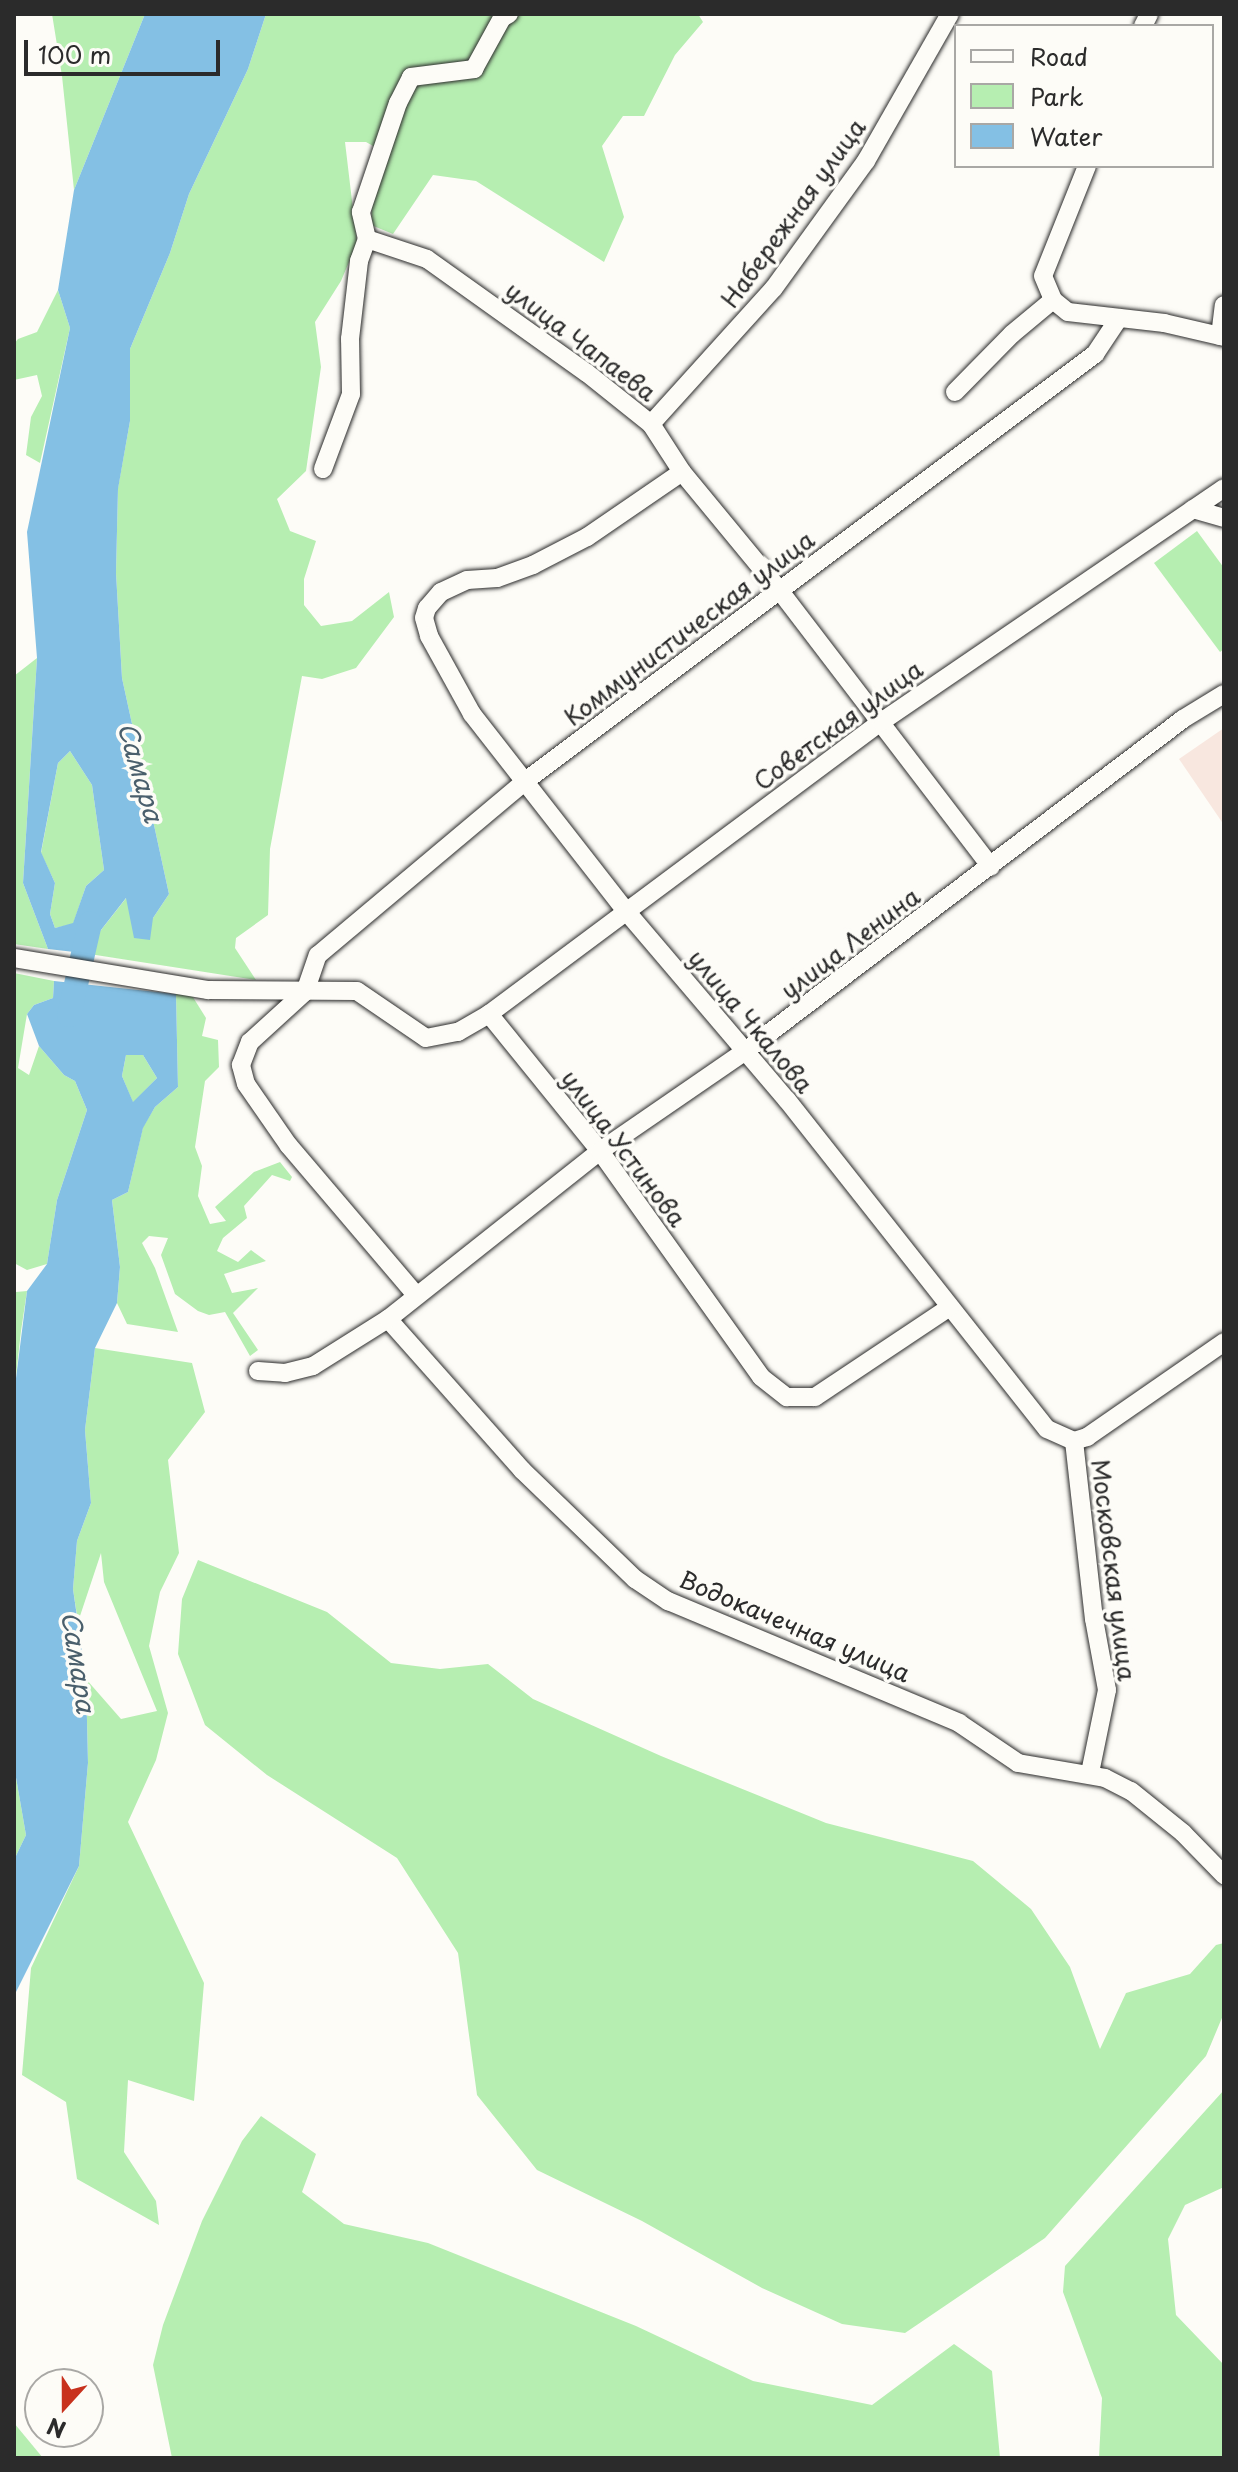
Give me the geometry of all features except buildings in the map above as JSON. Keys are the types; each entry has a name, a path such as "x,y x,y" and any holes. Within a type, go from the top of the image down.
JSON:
{"street":[{"path":"323,469 351,394 350,339 359,261 367,239 361,212 398,103 411,77 474,69 502,18 509,14"},
{"name":"Набережная улица","path":"651,424 774,288 866,161 950,14"},
{"path":"1086,168 1043,276 1053,300 1068,312 1164,323 1222,337 1224,305"},
{"name":"улица Чапаева","path":"367,239 427,259 576,364 651,424 682,472 780,591 991,867"},
{"path":"955,392 1012,334 1053,300"},
{"name":"Коммунистическая улица","path":"305,992 318,955 524,782 1095,354 1119,318"},
{"name":"улица Чкалова","path":"682,472 587,537 497,578 467,580 441,592 427,608 424,618 429,636 472,714 626,911 787,1100 1047,1429 1074,1441"},
{"name":"Советская улица","path":"489,1014 881,722 1224,488"},
{"path":"1193,509 1224,518"},
{"name":"улица Ленина","path":"258,1371 285,1373 313,1366 388,1319 600,1151 744,1052 1183,719 1224,694"},
{"path":"14,958 208,990 305,992 321,988 357,991 426,1038 458,1032 489,1014"},
{"path":"305,992 250,1042 241,1065 246,1084 289,1146 416,1295"},
{"name":"улица Устинова","path":"489,1014 600,1151 761,1377 787,1397 815,1397 950,1307"},
{"name":"Водокачечная улица","path":"388,1319 522,1470 646,1586 668,1601 959,1723 1018,1763 1090,1773"},
{"path":"1074,1441 1087,1437 1224,1342"},
{"name":"Московская улица","path":"1074,1441 1094,1619 1107,1690 1090,1773"},
{"path":"1090,1773 1131,1791 1183,1833 1224,1875"}],"shaded area":[{"path":"1224,728 1224,825 1179,759"}],"green space":[{"path":"52,14 145,14 74,190 62,76"},
{"path":"266,14 698,14 703,22 675,55 644,116 623,116 602,146 624,217 604,262 476,181 433,175 393,234 371,225 375,147 366,142 345,142 357,243 341,281 315,322 321,367 306,471 277,499 290,531 316,541 304,579 304,605 321,626 352,621 389,592 394,617 356,668 322,679 302,676 270,849 268,915 236,938 235,948 256,980 83,953 127,897 153,918 169,894 122,678 116,573 118,488 130,421 130,349 170,253 189,194 248,69"},
{"path":"58,290 70,328 40,463 26,455 31,417 42,396 37,375 14,380 14,344 18,339 37,332"},
{"path":"1197,531 1224,568 1224,649 1220,652 1154,563"},
{"path":"37,658 23,883 48,949 14,944 14,676"},
{"path":"70,751 92,785 104,870 86,886 73,924 55,928 50,914 55,883 41,853 58,763"},
{"path":"14,973 54,981 53,998 34,1005 27,1014 18,1068 29,1075 39,1046 64,1075 75,1081 87,1110 57,1200 47,1264 27,1270 14,1263"},
{"path":"176,994 191,994 206,1018 202,1036 218,1040 219,1067 205,1081 195,1147 202,1166 198,1196 210,1224 226,1221 215,1207 254,1172 280,1162 292,1177 290,1181 272,1175 244,1206 247,1218 223,1238 217,1251 238,1262 251,1250 266,1261 224,1274 232,1293 258,1288 233,1313 258,1350 250,1356 225,1312 209,1315 175,1294 161,1255 168,1238 149,1236 142,1243 155,1268 178,1332 127,1324 117,1303 120,1267 112,1200 128,1192 143,1127 155,1107 178,1087"},
{"path":"126,1055 143,1055 157,1078 133,1103 122,1076"},
{"path":"27,1291 14,1394 14,1297 16,1292"},
{"path":"95,1348 192,1363 205,1412 168,1460 179,1553 160,1592 149,1646 168,1713 156,1760 128,1822 204,1983 194,2101 128,2080 124,2152 156,2201 159,2225 77,2179 66,2102 22,2075 31,1968 79,1866 88,1763 86,1679 121,1719 157,1711 104,1582 101,1553 78,1622 73,1589 77,1541 91,1503 85,1430"},
{"path":"198,1560 327,1612 391,1663 440,1669 488,1664 533,1699 661,1756 826,1823 973,1861 1031,1909 1070,1967 1100,2049 1126,1993 1190,1974 1216,1945 1224,1943 1224,2013 1206,2056 1045,2238 905,2333 842,2324 762,2288 642,2221 537,2170 477,2095 458,1953 397,1858 267,1775 205,1725 178,1654 182,1599"},
{"path":"14,1766 26,1835 14,1860"},
{"path":"1224,2090 1224,2187 1185,2205 1168,2239 1176,2315 1224,2365 1224,2458 1099,2458 1102,2398 1063,2292 1065,2266"},
{"path":"261,2116 316,2154 302,2192 344,2224 428,2243 636,2326 753,2381 872,2405 954,2344 992,2371 1000,2458 172,2458 153,2365 163,2325 202,2221 242,2141"},
{"path":"14,2423 24,2435 24,2448 35,2448 43,2458 14,2458"}],"water":[{"path":"145,14 266,14 248,69 189,194 170,253 130,349 130,421 118,489 116,573 122,678 169,894 153,918 150,940 134,938 126,898 83,953 48,949 23,883 37,658 27,532 70,328 58,290 74,190","holes":["70,751 92,785 104,870 86,886 73,923 55,928 50,914 55,883 41,852 58,763"]},
{"path":"54,981 176,994 178,1087 155,1107 143,1128 128,1192 112,1200 120,1267 117,1303 95,1348 85,1430 91,1503 77,1541 73,1589 86,1679 88,1763 79,1866 14,1996 14,1860 26,1835 14,1766 14,1394 27,1291 47,1264 57,1200 87,1110 75,1081 64,1075 39,1046 27,1014 34,1005 53,998","holes":["126,1055 143,1055 157,1078 133,1102 122,1076"]}],"waterway":[{"name":"Самара","path":"69,1015 90,923"}]}
